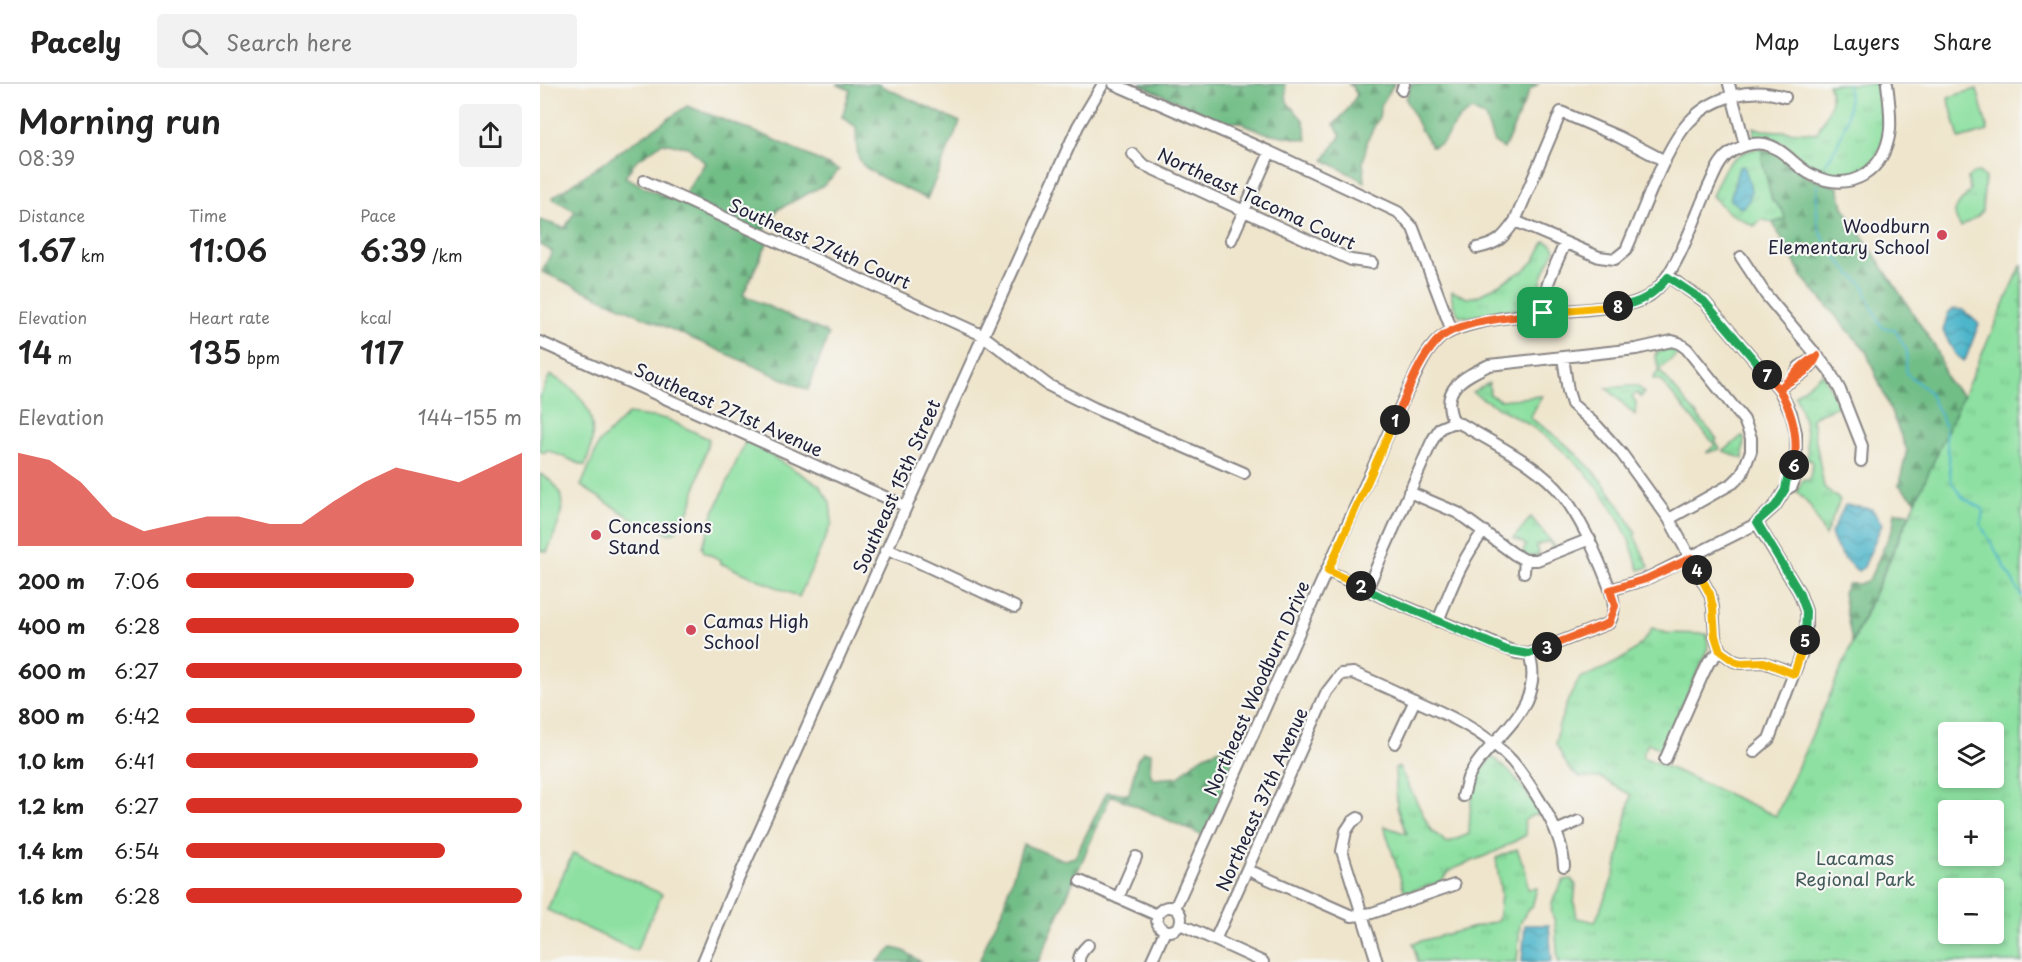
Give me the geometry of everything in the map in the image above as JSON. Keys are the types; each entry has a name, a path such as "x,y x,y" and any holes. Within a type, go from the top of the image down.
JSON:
{"street":[{"name":"Southeast 15th Street","path":"703,962 982,334 1078,126 1103,84"},
{"path":"1114,84 1386,204 1407,220 1413,228 1452,331"},
{"path":"1730,90 1745,145 1764,144 1785,153 1804,171 1835,182 1852,181 1873,169 1887,144 1890,115 1887,84"},
{"path":"1515,221 1607,260 1621,256 1626,250 1665,161 1688,123 1730,90 1765,93 1785,98"},
{"path":"1477,248 1492,245 1504,237 1515,221 1561,112 1619,137 1665,161"},
{"name":"Northeast Woodburn Drive","path":"1175,908 1422,362 1437,340 1452,331 1467,326 1543,313 1624,305 1640,301 1660,287 1668,277 1718,167 1731,152 1745,145"},
{"path":"1231,240 1270,152"},
{"name":"Northeast Tacoma Court","path":"1133,154 1142,164 1356,262 1372,263"},
{"name":"Southeast 274th Court","path":"644,181 982,334 1048,385 1094,408 1244,473"},
{"path":"1543,313 1547,284 1565,243"},
{"path":"1741,257 1766,295 1829,370 1840,390 1862,446 1861,461"},
{"path":"1610,590 1646,579 1691,558 1757,522 1775,506 1785,490 1795,481 1797,474 1793,470 1796,433 1791,413 1779,389 1704,301 1668,277"},
{"path":"1454,422 1449,408 1452,392 1467,376 1496,363 1636,349 1672,341 1679,343 1687,349 1744,420 1751,438 1751,450 1742,474 1733,483 1669,519"},
{"name":"Southeast 271st Avenue","path":"540,342 905,506"},
{"path":"1779,389 1794,377 1798,367 1817,356"},
{"path":"1563,357 1572,404 1611,440 1669,519 1691,558 1710,594 1715,636 1720,651 1734,661 1764,662 1794,674"},
{"path":"1328,571 1382,597 1507,650 1529,654 1609,623 1615,606 1590,539 1563,496 1530,465 1463,425 1454,422 1444,425 1437,432 1367,589"},
{"path":"1409,492 1458,513 1525,560 1537,560 1590,539"},
{"path":"1754,752 1769,739 1794,674 1805,644 1806,611 1799,592 1757,522"},
{"path":"1438,621 1458,570 1470,548 1484,531"},
{"path":"885,551 904,556 1015,607"},
{"path":"1524,572 1525,560"},
{"path":"1665,760 1702,674 1709,662 1720,651"},
{"path":"1463,796 1468,779 1477,764 1521,709 1531,687 1533,670 1529,654"},
{"name":"Northeast 37th Avenue","path":"1215,940 1327,692 1341,674 1353,673 1415,700"},
{"path":"1395,743 1415,700 1461,721 1494,745 1510,760 1531,787 1556,831 1564,852 1564,866"},
{"path":"1358,818 1346,831 1342,851 1377,962"},
{"path":"1556,831 1579,821"},
{"path":"1118,898 1136,857"},
{"path":"1248,870 1345,915 1362,916 1454,885"},
{"path":"1080,881 1158,915"},
{"path":"1165,908 1175,908 1181,917 1180,924 1176,929 1165,930 1158,924 1158,915 1165,908"},
{"path":"1180,924 1263,962"},
{"path":"1151,962 1165,930"},
{"path":"1079,962 1082,951 1088,945"}],"green space":[{"path":"836,84 877,84 960,122 927,199 884,178 860,162 856,127 842,117 850,90"},
{"path":"1139,84 1285,84 1287,102 1304,121 1307,140 1266,133 1239,122 1225,123"},
{"path":"1348,84 1394,84 1381,105 1379,117 1368,139 1363,162 1365,182 1324,160 1341,135 1334,124 1357,95 1352,86"},
{"path":"1411,84 1538,84 1530,90 1504,149 1494,143 1485,117 1472,110 1459,119 1442,143 1432,147 1420,129 1406,99"},
{"path":"1828,84 1881,84 1885,115 1882,144 1872,163 1866,169 1852,175 1828,174 1820,171 1809,165 1782,142 1770,138 1754,137 1754,127 1762,130 1817,133 1831,103"},
{"path":"1977,89 1988,131 1959,139 1948,97"},
{"path":"687,106 769,137 839,170 824,185 777,210 763,233 683,197 705,163 688,147 662,143 636,161 625,177 659,194 682,200 769,239 743,295 829,334 808,390 542,272 552,251 540,245 540,220 565,228 575,211 552,198"},
{"name":"Lacamas Regional Park","path":"1755,149 1769,150 1807,177 1838,187 1843,207 1937,350 1947,380 1963,396 2022,264 2022,962 1558,962 1555,921 1551,910 1555,895 1564,880 1571,879 1576,885 1574,902 1577,918 1595,922 1615,873 1631,795 1601,778 1580,777 1569,769 1556,744 1558,728 1568,700 1580,678 1601,670 1631,653 1647,637 1652,628 1667,633 1707,634 1708,650 1661,749 1648,743 1642,757 1776,816 1916,501 1899,485 1907,450 1866,351 1804,279 1773,223 1762,219 1754,226 1729,213 1712,196 1727,166 1738,156"},
{"path":"1762,149 1780,156 1809,178 1838,187 1843,207 1937,350 1947,380 1963,396 1916,501 1899,485 1907,450 1866,351 1804,279 1773,223 1785,219 1783,211 1772,200 1762,160"},
{"path":"1979,172 1985,178 1982,211 1961,227 1955,211 1970,190 1968,178"},
{"path":"1545,241 1552,244 1555,249 1544,272 1534,306 1468,317 1460,316 1453,304 1452,291 1467,298 1478,296 1526,269 1534,261"},
{"path":"1666,349 1679,353 1659,370 1655,354"},
{"path":"1659,370 1717,439 1715,441 1720,449 1706,453 1715,445 1660,380 1653,379"},
{"path":"1823,373 1838,406 1812,419 1824,487 1840,500 1825,536 1810,506 1797,492 1803,479 1809,481 1813,463 1807,459 1806,427 1795,395"},
{"path":"550,375 575,392 589,412 592,437 585,466 547,450 545,453 540,451 540,397"},
{"path":"1489,383 1490,395 1500,400 1542,396 1530,418 1563,442 1603,483 1636,533 1634,535 1649,567 1639,570 1629,540 1609,503 1598,487 1572,459 1528,424 1472,392"},
{"path":"1638,386 1644,393 1641,397 1637,393 1632,397 1636,402 1635,415 1607,388"},
{"path":"628,414 667,419 709,439 691,506 686,516 683,515 676,531 670,534 654,526 652,529 642,525 581,486 599,443"},
{"path":"1742,436 1744,437 1743,459 1724,451"},
{"path":"746,440 819,485 830,502 832,523 799,597 720,563 721,560 704,552 702,546 709,530 707,528"},
{"path":"540,474 551,481 558,490 562,510 547,552 540,550"},
{"path":"1895,512 1910,513 1852,643 1843,593 1848,584 1859,584 1869,580 1893,527"},
{"path":"1531,517 1557,549 1554,550 1549,541 1536,546 1539,555 1522,554 1526,545 1514,538"},
{"path":"1222,749 1243,749 1204,836 1111,795 1038,962 979,962 1001,913 1023,844 1064,860 1075,857 1107,792 1129,794 1137,760 1143,751 1151,753 1150,772 1153,779 1179,777 1198,759"},
{"path":"1493,757 1513,775 1540,814 1524,821 1526,835 1497,851 1451,870 1440,882 1405,893 1384,826 1407,834 1397,808 1395,768 1399,767 1431,830 1447,843 1469,834 1473,792 1485,765"},
{"path":"1517,849 1526,872 1528,889 1537,888 1532,907 1526,912 1520,924 1517,962 1418,962 1413,943 1498,921 1501,895 1496,858"},
{"path":"573,853 662,894 636,951 547,910"},
{"path":"893,948 904,951 921,962 877,962"}],"water":[{"path":"1744,166 1751,194 1741,208 1730,200 1739,167"},
{"path":"1953,309 1963,310 1979,324 1963,361 1955,354 1943,331 1948,313"},
{"path":"1845,505 1872,509 1882,524 1864,567 1858,571 1841,554 1831,533"},
{"path":"1525,925 1549,925 1552,962 1522,962"}],"waterway":[{"path":"1825,164 1845,126 1848,105 1847,84"},
{"path":"1817,186 1818,225 1825,241 1851,274 1864,285 1868,299 1882,327 1895,330 1907,351 1906,373 1928,391 1945,425 1951,481 1963,498 1983,509 1981,525 2022,597"},
{"path":"2022,646 2022,652"}],"place":[{"name":"Woodburn Elementary School","path":"1942,235"},
{"name":"Concessions Stand","path":"596,535"},
{"name":"Camas High School","path":"691,630"}],"route":[{"path":"1543,313 1467,326 1452,331 1437,340 1422,362 1407,392 1328,571 1382,597 1507,650 1529,654 1604,626 1613,616 1615,606 1610,590 1646,579 1691,558 1710,594 1715,636 1720,651 1734,661 1770,663 1794,674 1805,644 1806,611 1799,592 1757,522 1775,506 1785,490 1796,455 1796,433 1791,413 1779,389 1794,377 1798,367 1817,356 1813,366 1779,389 1704,301 1668,277 1651,295 1640,301 1624,305 1543,313"}]}
